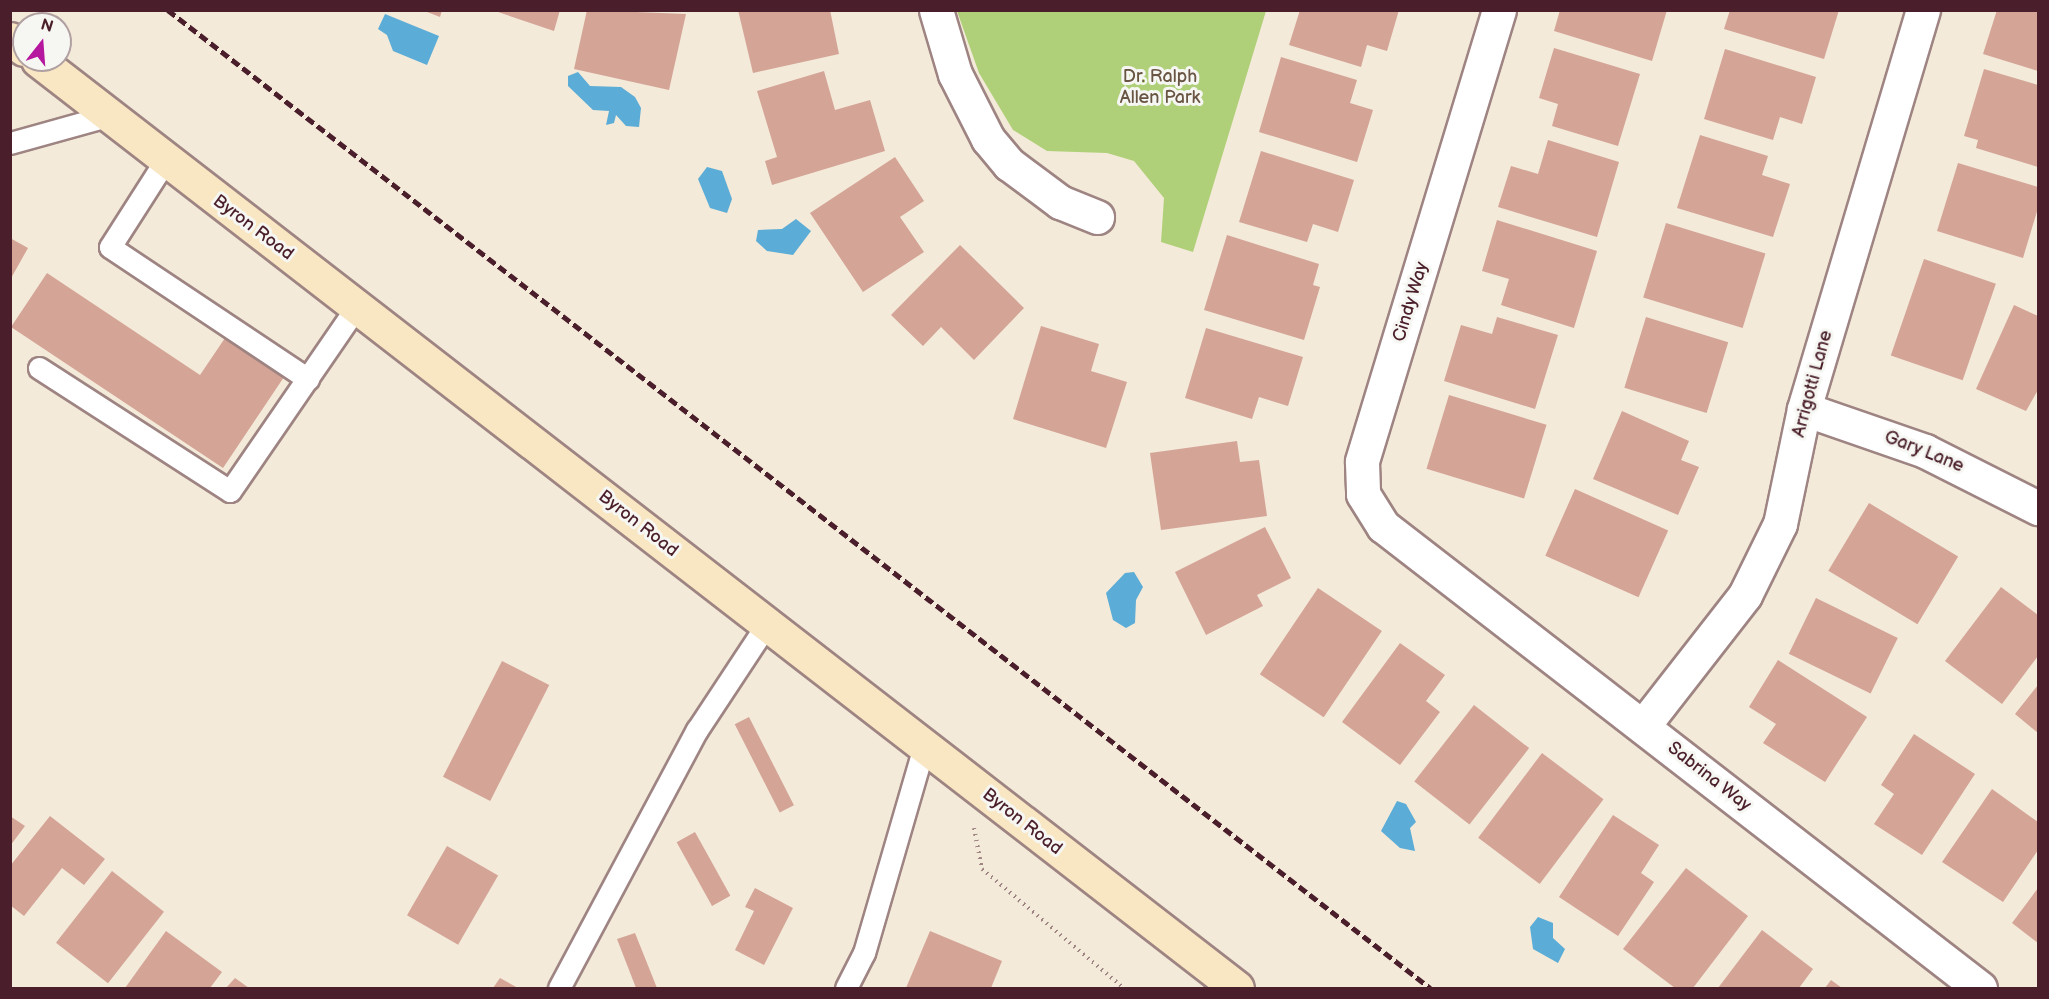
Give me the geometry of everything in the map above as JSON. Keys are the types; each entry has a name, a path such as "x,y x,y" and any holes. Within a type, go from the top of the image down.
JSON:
{"main road":[{"name":"Byron Road","path":"54,72 165,161 357,306 1238,988"}],"street":[{"path":"936,10 955,74 988,139 1009,164 1060,202 1097,217"},
{"name":"Cindy Way","path":"1437,567 1383,526 1363,494 1362,462 1499,10"},
{"name":"Arrigotti Lane","path":"1643,726 1745,595 1780,525 1804,409 1923,10"},
{"name":"Gary Lane","path":"1804,409 1925,451 2038,508"},
{"name":"Sabrina Way","path":"1437,567 1980,988"}],"lane":[{"path":"10,143 110,115"},
{"path":"165,161 110,247 308,379"},
{"path":"39,368 230,491 357,306"},
{"path":"559,988 697,730 767,624"},
{"path":"846,988 864,953 924,746"}],"path":[{"path":"962,775 982,869 1124,988"}],"green space":[{"name":"Dr. Ralph Allen Park","path":"957,11 1266,11 1193,252 1161,242 1164,198 1134,161 1107,153 1047,151 1013,130 979,73"}],"water":[{"path":"385,14 439,36 427,65 393,51 387,35 378,29"},
{"path":"578,72 590,86 621,87 635,97 641,108 639,127 626,126 616,115 614,123 606,125 609,111 593,110 568,86 568,76"},
{"path":"707,167 722,171 732,199 727,213 710,208 698,179"},
{"path":"796,219 811,231 793,255 767,251 756,241 758,230 782,229"},
{"path":"1134,572 1143,587 1136,600 1135,623 1126,628 1113,620 1106,593 1125,573"},
{"path":"1397,801 1406,804 1416,822 1410,828 1415,851 1400,848 1381,831"},
{"path":"1538,917 1553,923 1553,938 1565,949 1558,963 1533,949 1530,927"}],"building":[{"path":"422,10 442,10 440,17"},
{"path":"492,10 560,10 554,31"},
{"path":"587,10 686,14 669,90 574,69"},
{"path":"738,10 830,10 839,54 753,73"},
{"path":"1300,10 1399,10 1387,51 1367,45 1361,67 1289,45"},
{"path":"1560,10 1667,10 1652,61 1554,31"},
{"path":"1730,10 1839,10 1824,59 1724,29"},
{"path":"1997,10 2038,10 2038,71 1983,54"},
{"path":"1554,48 1640,74 1618,146 1552,126 1558,104 1539,98"},
{"path":"1725,49 1816,77 1802,124 1780,117 1773,140 1704,119"},
{"path":"1281,57 1357,80 1350,103 1373,110 1357,162 1259,132"},
{"path":"1984,69 2038,85 2038,167 1976,148 1978,140 1964,136"},
{"path":"824,71 835,110 870,100 885,151 772,185 765,161 777,157 757,91"},
{"path":"1700,135 1768,156 1762,175 1790,184 1773,237 1677,208"},
{"path":"1548,140 1619,162 1597,237 1498,207 1511,166 1538,174"},
{"path":"1261,151 1354,180 1338,232 1313,224 1307,242 1239,222"},
{"path":"895,157 924,201 900,217 924,252 863,292 810,213"},
{"path":"1958,163 2038,187 2038,208 2023,258 1937,231"},
{"path":"1497,220 1597,251 1574,328 1501,305 1509,279 1482,271"},
{"path":"1666,223 1765,253 1743,328 1643,298"},
{"path":"1227,235 1319,264 1313,285 1320,287 1304,340 1204,310"},
{"path":"10,238 28,248 10,280"},
{"path":"960,245 1024,308 974,360 941,327 923,346 891,315"},
{"path":"1924,259 1996,284 1963,380 1891,355"},
{"path":"47,273 200,375 225,338 284,377 223,468 11,327"},
{"path":"2014,305 2038,316 2038,390 2026,411 1976,389"},
{"path":"1497,317 1558,335 1535,409 1444,381 1461,325 1492,334"},
{"path":"1646,317 1728,342 1707,413 1624,388"},
{"path":"1041,326 1099,344 1091,371 1127,382 1106,448 1013,419"},
{"path":"1206,328 1303,357 1288,406 1259,397 1252,419 1185,398"},
{"path":"1449,395 1547,425 1524,498 1426,469"},
{"path":"1622,411 1689,441 1681,460 1699,467 1678,515 1593,479"},
{"path":"1237,441 1240,462 1259,460 1267,516 1161,530 1150,453"},
{"path":"1575,489 1668,530 1638,597 1545,556"},
{"path":"1869,503 1958,557 1917,624 1828,571"},
{"path":"1265,527 1291,578 1257,595 1263,606 1206,635 1175,572"},
{"path":"2001,587 2038,615 2038,656 2002,704 1945,661"},
{"path":"1318,588 1382,631 1324,717 1260,674"},
{"path":"1816,598 1898,638 1871,694 1789,654"},
{"path":"1400,643 1445,675 1426,701 1440,712 1400,765 1342,722"},
{"path":"1778,660 1867,717 1825,782 1763,743 1776,724 1749,707"},
{"path":"502,661 549,685 490,801 443,777"},
{"path":"2038,685 2038,733 2015,714"},
{"path":"1474,705 1529,748 1469,825 1414,781"},
{"path":"749,717 794,805 780,812 735,724"},
{"path":"1914,734 1975,774 1922,855 1874,824 1894,794 1881,785"},
{"path":"1542,753 1603,799 1540,884 1478,838"},
{"path":"1992,789 2038,822 2038,850 2003,902 1942,862"},
{"path":"1613,815 1659,845 1641,873 1654,882 1618,936 1559,897"},
{"path":"10,816 25,826 10,846"},
{"path":"50,816 105,859 84,885 62,868 24,916 10,905 10,866"},
{"path":"695,832 730,896 712,906 677,842"},
{"path":"447,846 498,876 458,945 407,915"},
{"path":"1686,868 1748,916 1693,988 1675,988 1623,949"},
{"path":"112,871 164,912 108,983 56,943"},
{"path":"755,888 793,908 764,965 735,950 754,911 745,907"},
{"path":"2038,888 2038,943 2012,923"},
{"path":"1762,930 1813,969 1799,988 1718,988"},
{"path":"166,931 222,972 210,988 125,988"},
{"path":"930,931 1002,961 991,988 906,988"},
{"path":"635,933 657,988 636,988 617,939"},
{"path":"235,978 249,988 226,988"},
{"path":"500,978 518,988 493,988"},
{"path":"1831,980 1842,988 1825,988"}],"railway":[{"path":"168,10 1430,988"}]}
